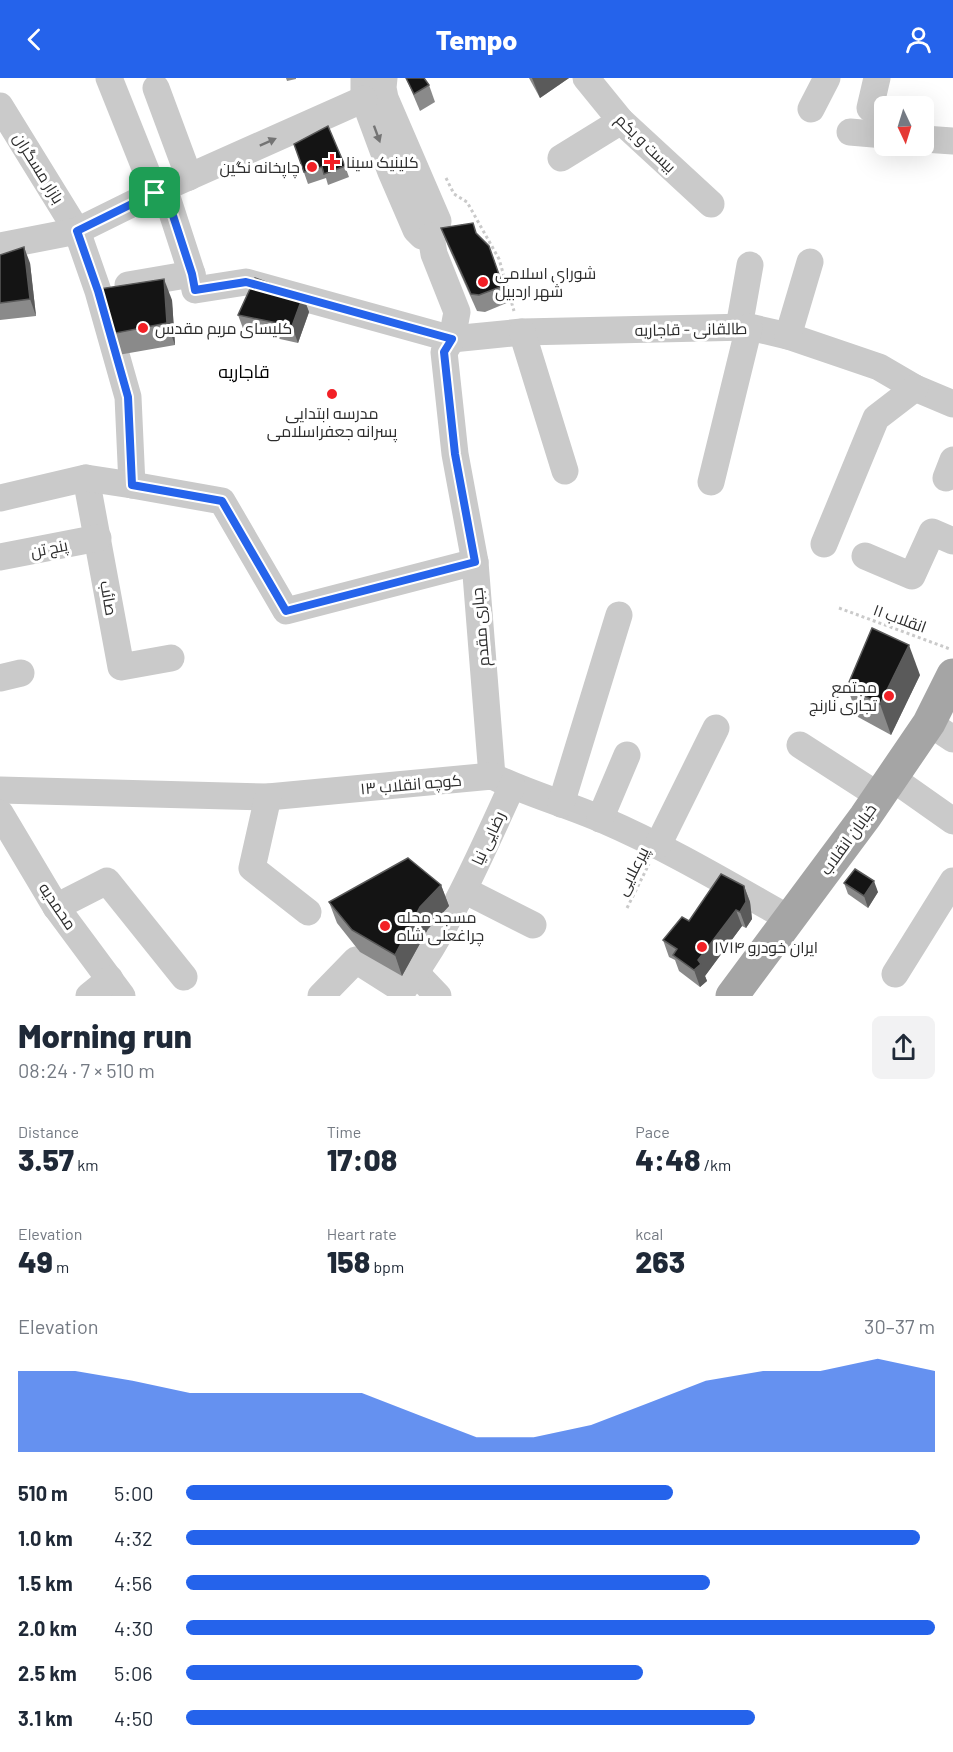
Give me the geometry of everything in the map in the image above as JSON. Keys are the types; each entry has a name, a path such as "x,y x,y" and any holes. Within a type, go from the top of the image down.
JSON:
{"main road":[{"name":"خیابان انقلاب","path":"732,996 885,787 941,731 953,675"}],"street":[{"path":"98,291 192,274 159,190 109,78"},
{"name":"جباری مقدم","path":"384,78 385,98 438,221 436,232 431,236 434,254 457,312 452,339 444,352 455,454 475,562 502,781"},
{"name":"بیست و یکم","path":"586,78 621,121 711,204"},
{"path":"811,109 827,78"},
{"path":"870,108 877,78"},
{"path":"156,88 189,177"},
{"path":"0,246 77,231 364,89 391,172 416,230 422,236 431,236"},
{"name":"بازار مسگران","path":"0,106 77,231 98,291 128,397 132,485"},
{"path":"561,158 621,121"},
{"path":"850,132 874,134"},
{"path":"934,140 953,141"},
{"path":"788,336 810,262"},
{"path":"711,482 744,327 750,265"},
{"name":"طالقانی - قاجاریه","path":"192,274 195,290 246,282 452,339 522,332 744,327 788,336 879,367 915,388 953,404"},
{"path":"522,332 566,471"},
{"path":"824,544 876,417 915,388"},
{"path":"0,498 86,478 222,501 286,611 475,562"},
{"name":"صائب","path":"86,478 121,667 171,658"},
{"path":"865,556 912,576 932,532 953,542"},
{"name":"پنج تن","path":"0,557 98,538"},
{"path":"561,804 619,615"},
{"path":"658,845 716,728"},
{"path":"800,745 953,821"},
{"path":"600,819 627,755"},
{"name":"کوچه انقلاب ۱۳","path":"0,790 268,797 502,781 600,819 658,845 790,919"},
{"name":"رضایی نیا","path":"321,996 356,960 403,990 416,973 464,890 502,781"},
{"path":"268,797 252,868 308,912"},
{"name":"محمدیه","path":"0,813 56,907 116,987"},
{"path":"56,907 107,881 184,977"},
{"path":"895,974 953,881"},
{"path":"464,890 533,925"},
{"path":"416,973 438,996"},
{"path":"89,996 116,987"}],"path":[{"path":"443,173 454,194 467,202 499,260 522,332"},
{"name":"انقلاب ۱۱","path":"839,608 953,650"},
{"name":"پیرعلایی","path":"627,908 658,845"}],"building":[{"path":"406,78 424,78 429,85 414,94"},
{"path":"328,126 345,166 324,174 322,167 304,172 294,144"},
{"name":"شورای اسلامی شهر اردبیل","path":"473,223 476,233 489,246 503,286 479,295 471,294 441,228"},
{"path":"24,247 30,299 0,303 0,255"},
{"path":"255,278 303,296 292,326 238,315"},
{"path":"164,279 167,323 111,334 99,289"},
{"path":"872,628 909,645 880,704 847,687"},
{"path":"408,858 441,885 420,907 395,955 352,930 329,902"},
{"path":"855,869 874,881 864,896 844,883"},
{"path":"721,874 744,886 746,902 740,912 736,910 698,960 701,964 694,970 673,955 677,949 663,940 682,917 689,921"}],"place":[{"name":"کلینیک سینا","path":"332,162"},
{"name":"چاپخانه نگین","path":"312,167"},
{"name":"شورای اسلامی شهر اردبیل","path":"483,282"},
{"name":"کلیسای مریم مقدس","path":"143,328"},
{"name":"مدرسه ابتدایی پسرانه جعفراسلامی","path":"332,394"},
{"name":"مجتمع تجاری نارنج","path":"889,696"},
{"name":"مسجد محله چراغعلی شاه","path":"385,926"},
{"name":"ایران خودرو ۱۷۱۴","path":"702,947"}],"district":[{"name":"قاجاریه","path":"244,372"}],"route":[{"path":"164,188 195,290 246,282 452,339 444,352 455,454 475,562 286,611 222,501 132,485 128,397 98,291 77,231 155,193 164,188"}]}
